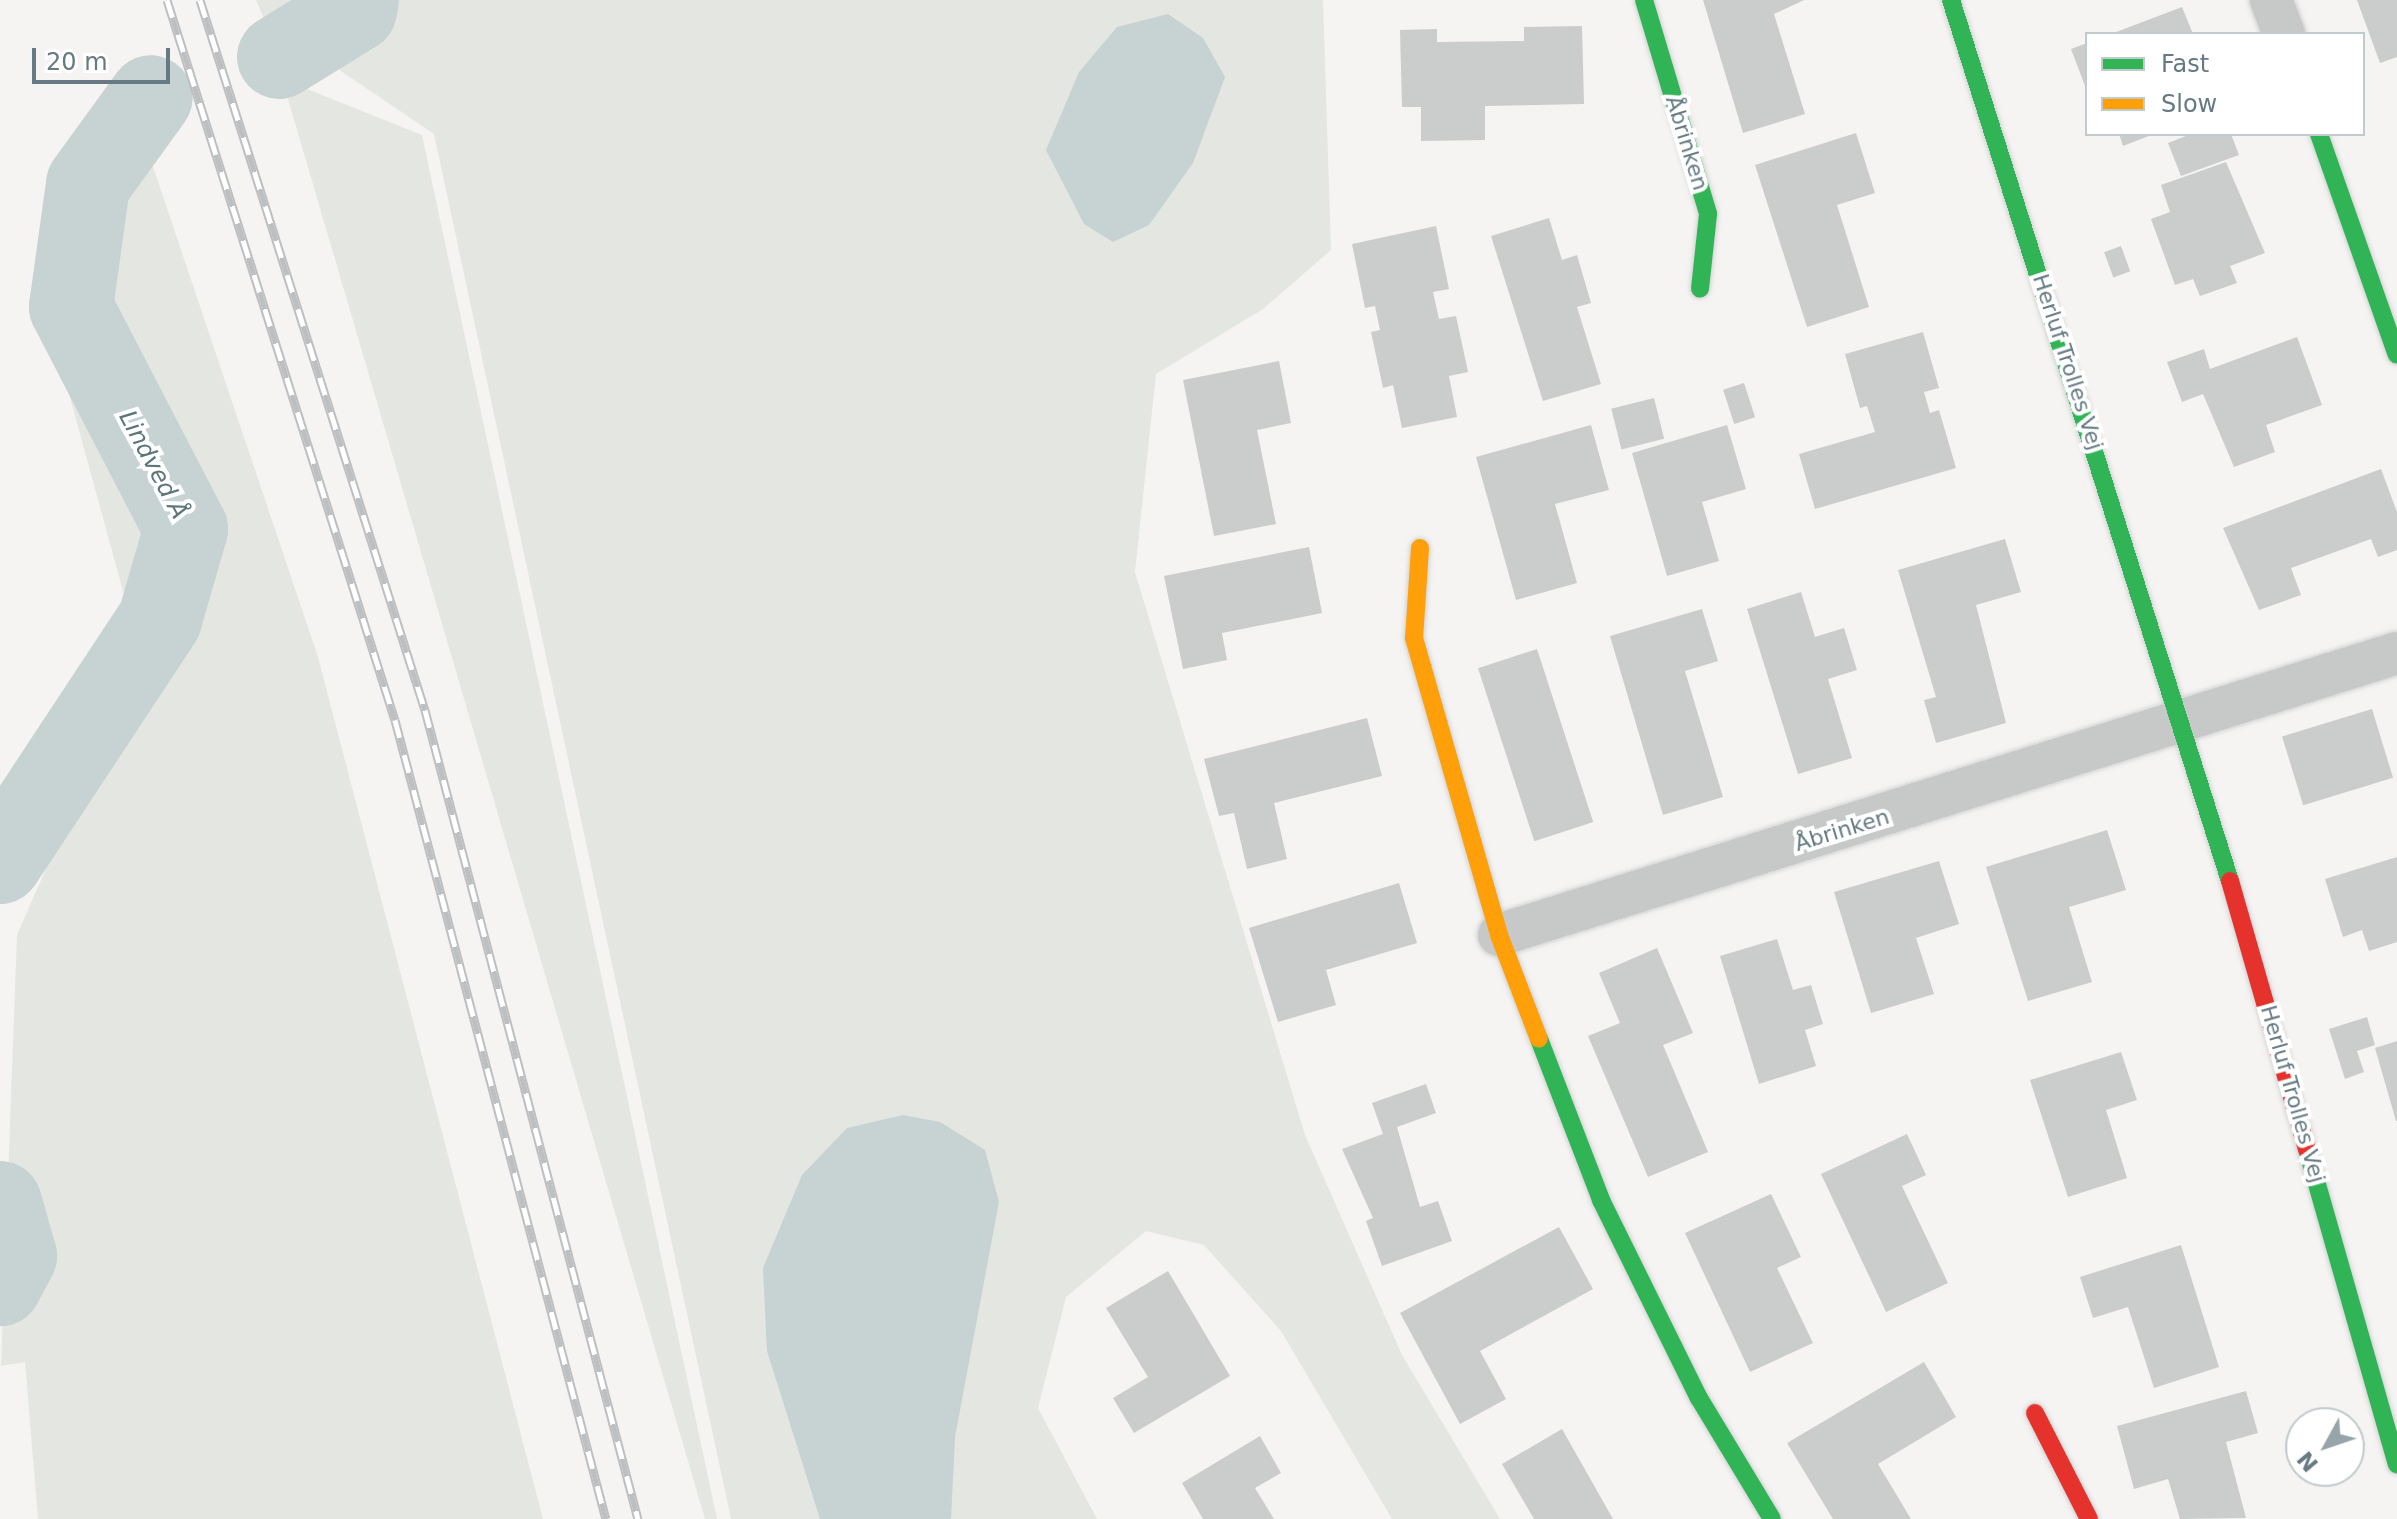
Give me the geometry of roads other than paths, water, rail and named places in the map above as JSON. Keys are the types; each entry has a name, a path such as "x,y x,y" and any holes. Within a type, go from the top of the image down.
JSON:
{"street":[{"name":"Åbrinken","path":"1644,0 1708,214 1700,289"},
{"name":"Herluf Trolles Vej","path":"1951,0 2185,725 2397,1464"},
{"path":"2271,0 2283,32"},
{"path":"2320,136 2397,355"},
{"path":"1420,548 1414,638 1499,935 1601,1200 1699,1398 1772,1519"},
{"path":"2185,725 2397,653"},
{"name":"Åbrinken","path":"1499,935 2185,725"},
{"path":"2035,1413 2089,1519"}],"waterway":[{"name":"Lindved Å","path":"279,57 355,10 357,0"},
{"name":"Lindved Å","path":"0,862 160,619 186,529 71,307 88,184 151,97"},
{"name":"Lindved Å","path":"0,1203 15,1256 0,1284"}],"railway":[{"path":"167,0 395,720 606,1519"},
{"path":"200,0 425,710 638,1519"}]}
